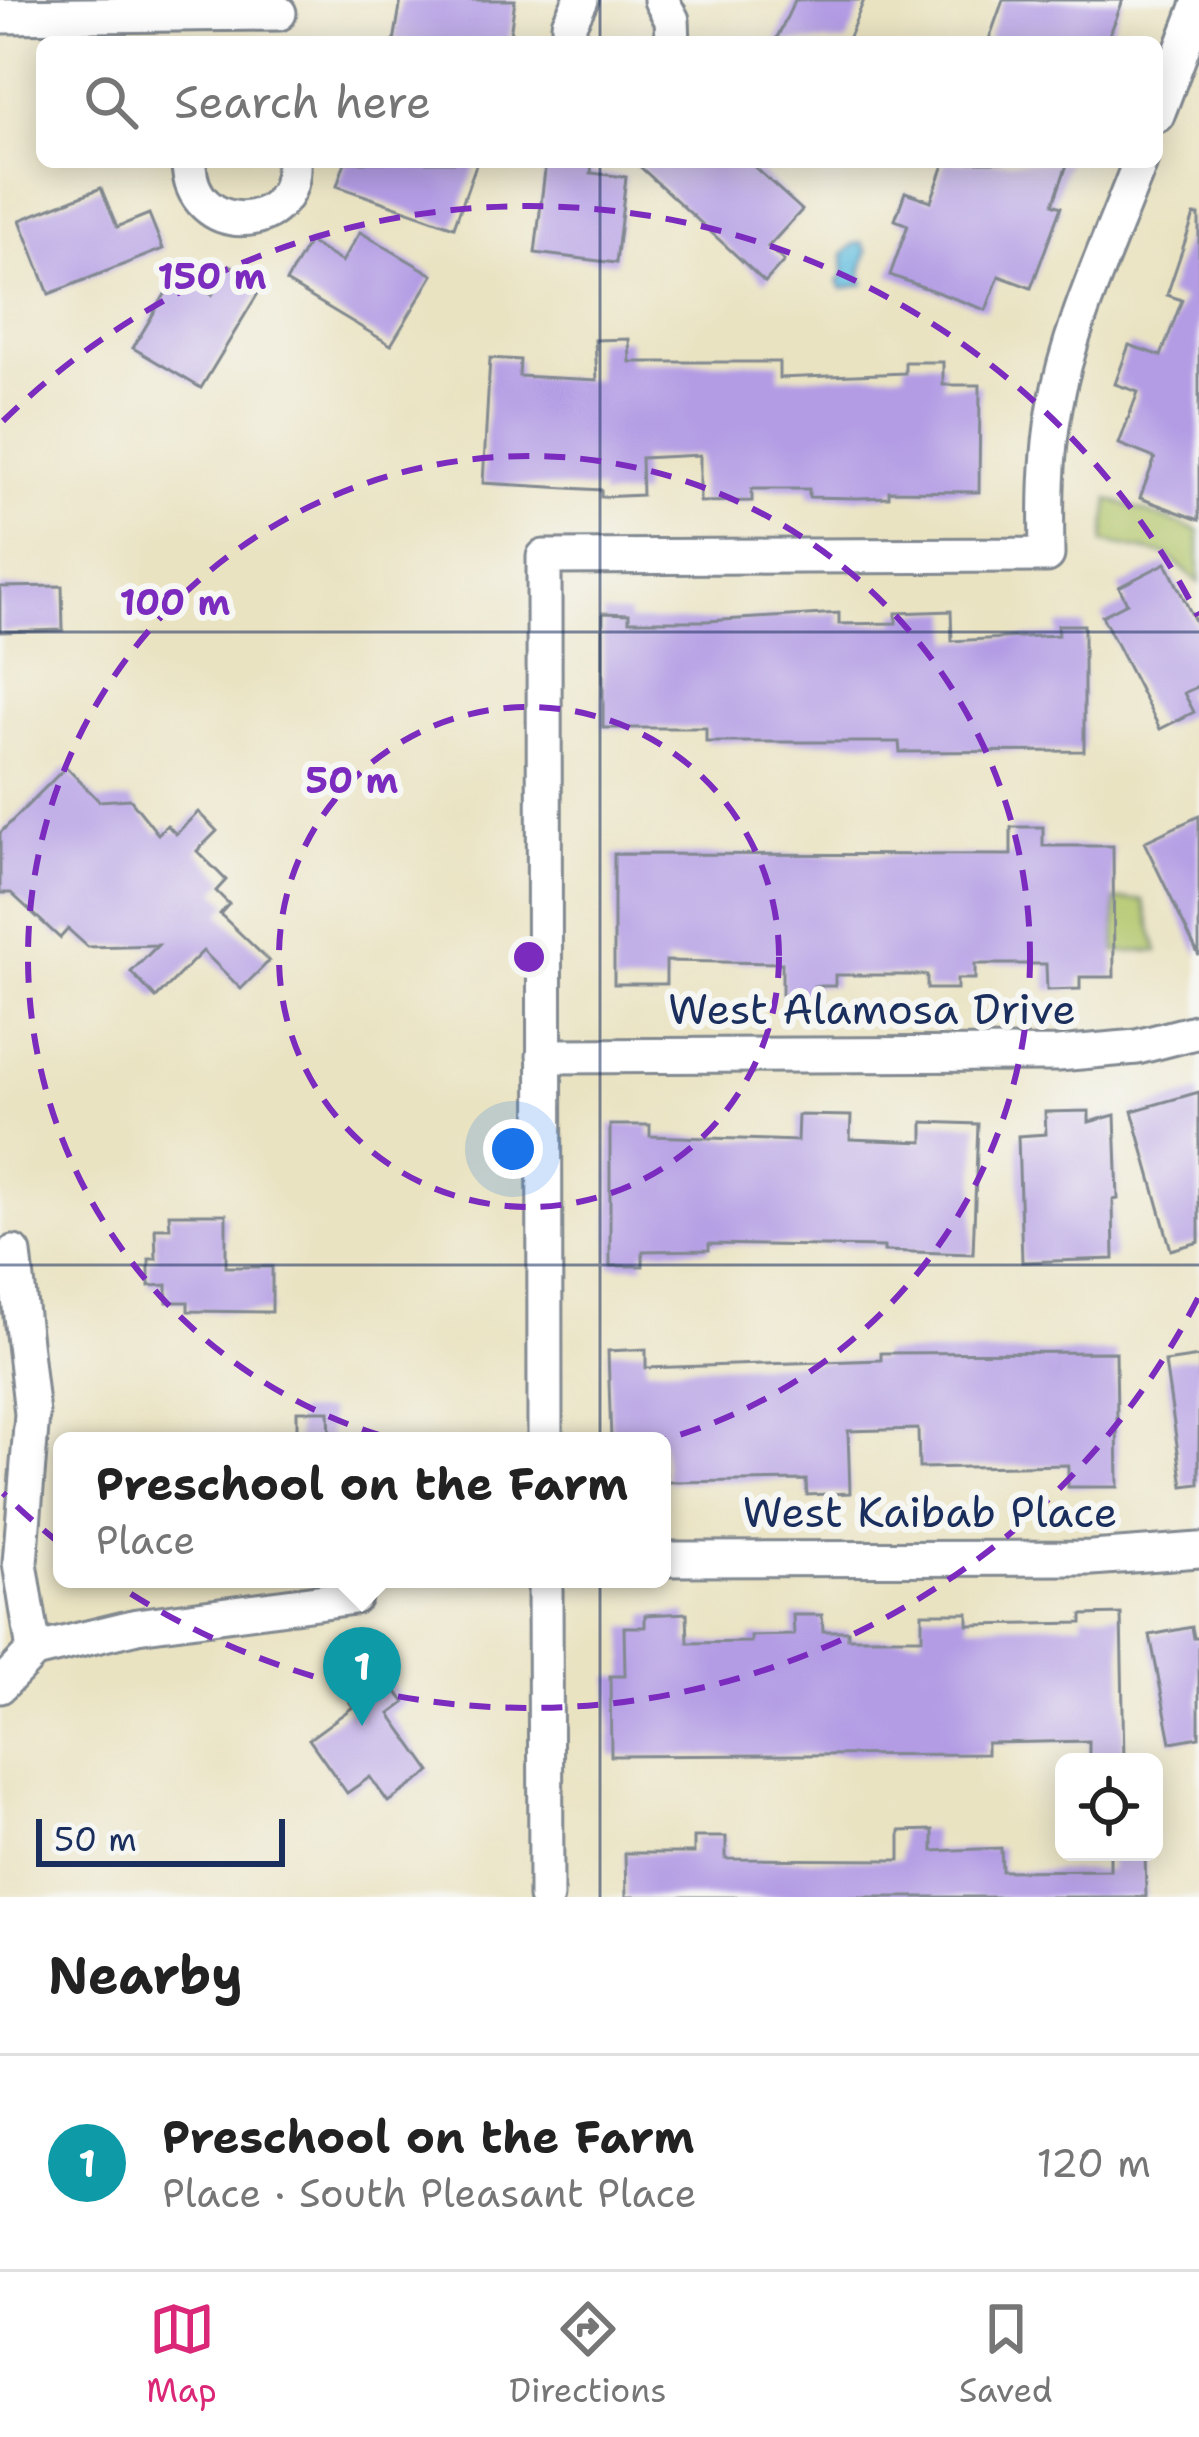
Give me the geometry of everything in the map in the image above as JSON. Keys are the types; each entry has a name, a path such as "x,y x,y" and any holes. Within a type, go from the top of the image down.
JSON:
{"street":[{"path":"569,36 568,24 581,0"},
{"path":"661,0 672,20 673,36"},
{"path":"1163,100 1199,4"},
{"path":"0,16 277,18"},
{"path":"190,168 191,183 213,212 248,219 266,214 280,202 290,187 292,168"},
{"path":"545,1432 544,557 1047,556 1048,446 1060,385 1137,168"},
{"name":"West Alamosa Drive","path":"544,1056 1058,1054 1137,1047 1199,1031"},
{"path":"14,1253 32,1414 20,1563 34,1651"},
{"name":"West Kaibab Place","path":"671,1559 1092,1558 1199,1550"},
{"path":"545,1588 546,1897"},
{"path":"0,1686 34,1651 137,1626 354,1597"}],"green space":[{"path":"1109,499 1199,531 1199,583 1167,555 1104,542"},
{"path":"1115,900 1143,900 1158,951 1116,952"}],"water":[{"path":"862,243 867,251 861,272 865,284 842,289 838,282 844,273 843,255"}],"building":[{"path":"401,0 515,0 510,36 395,36"},
{"path":"795,0 864,0 849,36 778,36"},
{"path":"1003,0 1123,0 1109,36 990,36"},
{"path":"343,168 475,168 454,227 337,186"},
{"path":"545,168 591,168 591,173 626,177 616,263 535,253"},
{"path":"642,168 756,168 802,210 768,247 784,261 765,282"},
{"path":"943,168 1066,168 1053,204 1061,207 1031,288 999,276 986,310 890,275 908,225 895,220 905,192 931,201"},
{"path":"101,188 117,227 149,214 163,249 49,294 20,220"},
{"path":"1194,215 1199,215 1199,520 1140,498 1155,458 1119,444 1138,392 1115,384 1129,345 1161,356 1182,300 1167,295"},
{"path":"360,232 433,275 391,345 286,282 309,242 342,262"},
{"path":"230,265 263,285 201,388 133,348 177,274 212,295"},
{"path":"629,339 630,362 779,362 779,378 905,373 905,362 943,362 943,385 980,385 979,492 889,491 889,497 857,498 809,497 809,489 752,489 752,501 700,502 700,455 641,458 642,495 601,497 601,490 483,483 490,358 520,360 519,376 597,380 595,340"},
{"path":"1166,563 1199,629 1199,686 1184,693 1194,712 1160,729 1102,616 1127,603 1119,587"},
{"path":"62,586 63,630 0,632 0,587"},
{"path":"951,611 952,641 1058,635 1058,625 1084,625 1084,751 900,752 899,742 706,742 706,728 603,728 603,613 629,614 629,621 706,621 839,613 839,624 896,623 896,613"},
{"path":"66,767 99,801 130,799 158,834 167,825 176,834 198,812 217,831 197,851 226,880 216,891 229,904 220,914 269,961 241,989 203,951 156,998 131,972 158,945 88,947 68,929 60,938 11,893 0,893 0,833"},
{"path":"1199,816 1199,956 1144,842"},
{"path":"1011,827 1043,827 1043,846 1113,846 1114,977 1080,977 1080,989 1047,990 1046,964 975,964 975,979 957,979 957,989 927,989 927,975 835,975 835,986 814,986 814,1001 782,1001 782,963 666,961 666,984 614,984 614,854 1011,855"},
{"path":"1199,1092 1199,1242 1171,1250 1132,1111"},
{"path":"1089,1111 1089,1122 1115,1115 1114,1259 1022,1262 1018,1136 1046,1134 1045,1112"},
{"path":"798,1115 851,1116 850,1139 923,1142 923,1122 978,1124 973,1254 884,1251 884,1247 709,1244 709,1250 643,1251 643,1266 610,1266 610,1125 650,1125 650,1136 797,1141"},
{"path":"169,1214 226,1214 226,1267 272,1267 272,1312 188,1311 188,1302 167,1302 167,1285 149,1286 149,1259 156,1259 155,1228 170,1228"},
{"path":"646,1349 646,1368 881,1360 881,1353 1116,1352 1118,1487 1068,1487 1068,1465 919,1468 918,1429 848,1431 850,1493 807,1495 806,1480 671,1482 671,1432 611,1432 608,1351"},
{"path":"1199,1357 1199,1484 1183,1486 1165,1362"},
{"path":"297,1411 329,1411 330,1432 297,1432"},
{"path":"687,1613 688,1643 751,1642 751,1636 794,1635 793,1615 822,1615 823,1631 848,1631 848,1638 922,1638 922,1613 968,1613 968,1625 1082,1623 1082,1615 1121,1614 1124,1753 1089,1753 1089,1741 987,1743 987,1754 611,1756 610,1676 625,1676 624,1627 645,1627 645,1615"},
{"path":"1192,1627 1194,1638 1199,1638 1199,1737 1171,1742 1150,1635"},
{"path":"368,1652 405,1703 390,1714 431,1772 388,1802 370,1777 347,1793 309,1739 353,1707 332,1677"},
{"path":"933,1830 933,1851 1001,1848 1002,1871 1110,1870 1110,1861 1145,1861 1146,1897 626,1897 625,1853 694,1853 694,1837 726,1837 726,1859 900,1860 900,1831"}],"place":[{"name":"Preschool on the Farm","path":"362,1726"}]}
